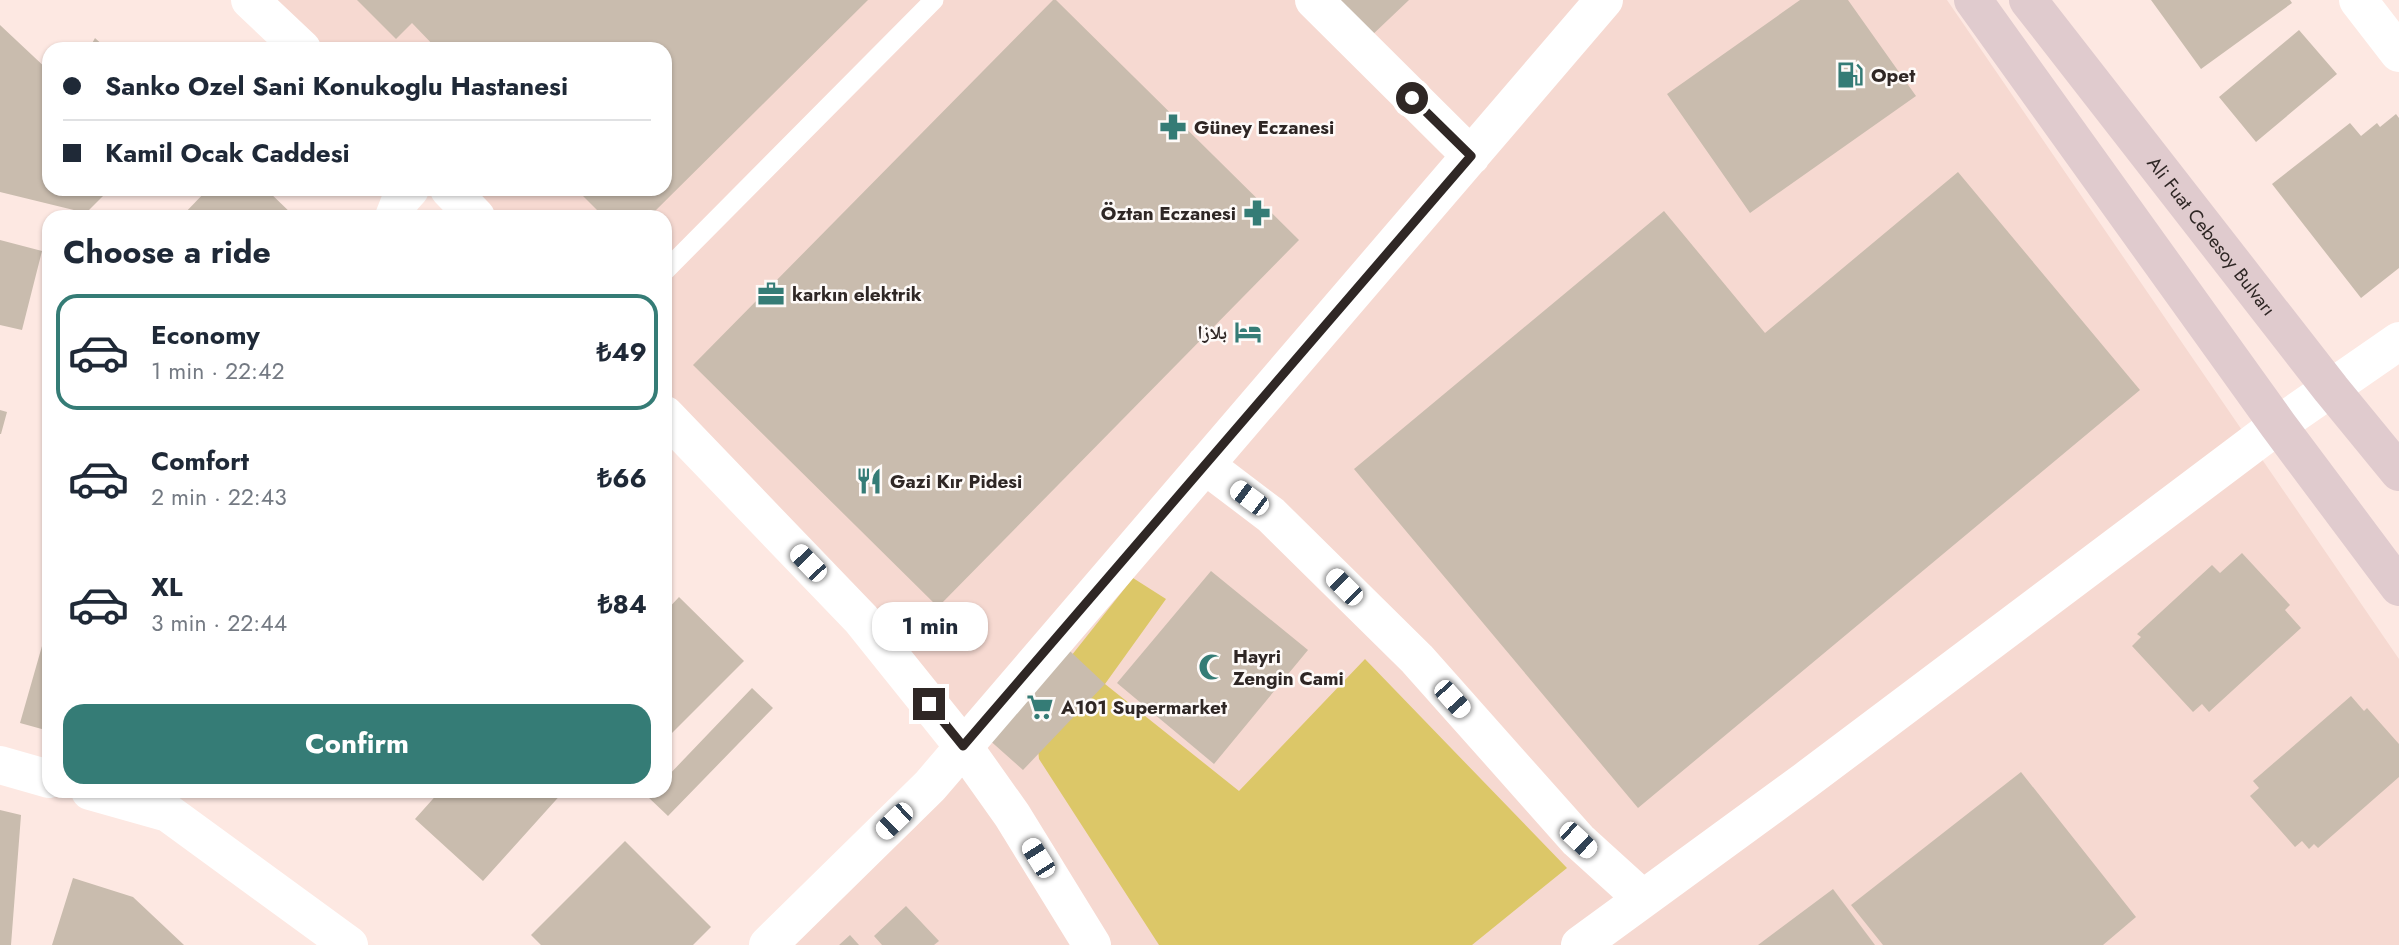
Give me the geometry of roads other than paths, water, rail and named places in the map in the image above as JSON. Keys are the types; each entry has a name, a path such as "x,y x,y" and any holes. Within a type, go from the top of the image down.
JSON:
{"main road":[{"path":"1973,0 2278,425 2399,587"},
{"name":"Ali Fuat Cebesoy Bulvarı","path":"2028,0 2330,389 2399,472"}],"street":[{"path":"250,0 295,42"},
{"path":"1314,0 1471,156"},
{"path":"768,945 930,786 1604,0"},
{"path":"2358,0 2399,53"},
{"path":"456,196 468,210"},
{"path":"1580,945 1817,772 2278,425 2399,341"},
{"path":"672,422 862,619 963,746 1012,815 1092,945"},
{"path":"1205,465 1271,515 1417,659 1578,840 1643,899"},
{"path":"0,765 42,777"},
{"path":"142,798 172,802 349,945"}],"lane":[{"path":"672,264 934,0"}],"place":[{"name":"Opet","path":"1850,75"},
{"name":"Güney Eczanesi","path":"1173,127"},
{"name":"Öztan Eczanesi","path":"1257,213"},
{"name":"karkın elektrik","path":"771,294"},
{"name":"بلازا","path":"1248,332"},
{"name":"Gazi Kır Pidesi","path":"869,481"},
{"name":"Hayri Zengin Cami","path":"1212,667"},
{"name":"A101 Supermarket","path":"1040,707"}]}
